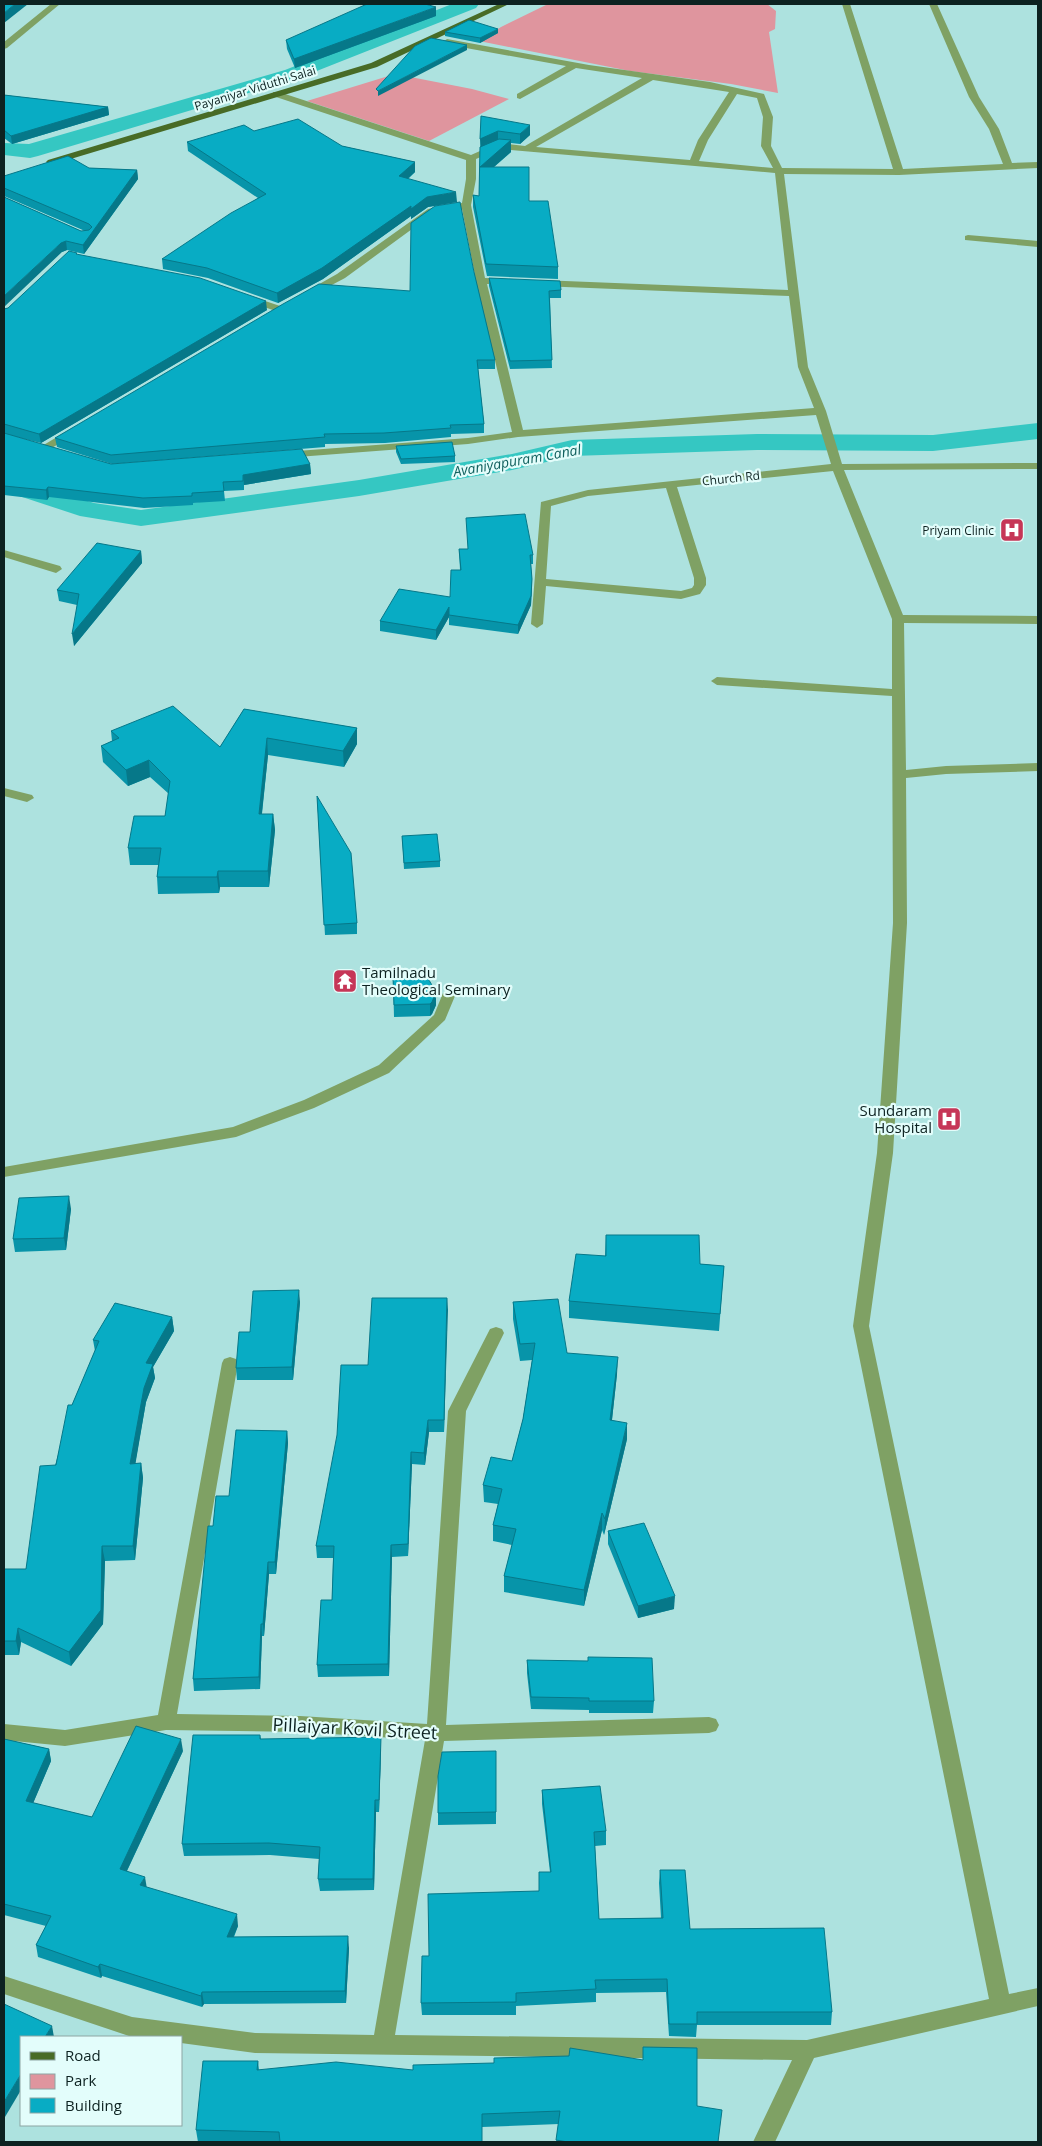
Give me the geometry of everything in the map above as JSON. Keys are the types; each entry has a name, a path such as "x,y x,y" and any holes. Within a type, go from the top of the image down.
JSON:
{"main road":[{"name":"Payaniyar Viduthi Salai","path":"41,165 374,65 505,4"}],"street":[{"path":"4,45 56,4"},
{"path":"846,4 899,172"},
{"path":"934,4 934,9 974,97 994,129 1008,166"},
{"path":"433,39 574,66 735,90 761,96 768,116 766,146 779,171 803,367 821,411 829,444 898,619 900,923 885,1153 861,1326 1001,2006"},
{"path":"520,96 574,66"},
{"path":"527,148 651,77"},
{"path":"694,163 703,140 735,90"},
{"path":"276,94 471,158 498,146 779,171 899,172 1038,164"},
{"path":"471,158 471,179 466,205 481,281 518,434"},
{"path":"262,318 341,276 432,211 466,205"},
{"path":"968,238 1038,244"},
{"path":"481,281 795,293"},
{"path":"236,294 286,304"},
{"path":"270,456 468,440 518,434 821,411"},
{"path":"60,454 39,447 85,424"},
{"name":"Church Rd","path":"537,624 545,504 588,493 838,467 1038,466"},
{"path":"540,582 681,595 696,591 700,585 700,578 670,484"},
{"path":"4,553 56,568"},
{"path":"898,619 1038,620"},
{"path":"717,681 899,693"},
{"path":"900,775 946,770 1038,767"},
{"path":"4,792 27,798"},
{"path":"4,1172 236,1132 308,1104 384,1069 440,1017 448,996"},
{"path":"383,2045 436,1733 457,1411 496,1333"},
{"path":"166,1722 230,1363"},
{"name":"Pillaiyar Kovil Street","path":"4,1732 64,1738 166,1722 300,1724 436,1733 709,1725"},
{"path":"4,1985 132,2027 255,2043 807,2050 1038,1997"},
{"path":"764,2142 807,2050"}],"green space":[{"path":"548,4 767,4 776,11 775,29 769,32 778,93 731,84 630,71 479,41 501,27"},
{"path":"395,74 472,89 509,99 429,141 307,101"}],"building":[{"path":"4,4 15,4 4,13"},
{"path":"367,4 425,4 436,7 294,59 286,40"},
{"path":"469,20 498,29 480,38 445,32"},
{"path":"431,38 467,45 378,91 376,89 415,46"},
{"path":"4,95 108,107 11,136 4,130"},
{"path":"481,116 530,125 520,134 498,131 480,139"},
{"path":"298,119 342,146 415,162 399,176 456,192 427,197 411,209 411,206 322,268 277,293 207,268 162,259 231,213 266,194 187,142 244,125 254,131"},
{"path":"499,139 511,140 480,167 529,167 529,201 548,201 558,267 486,264 473,195 479,196 480,147"},
{"path":"68,156 89,168 137,170 83,245 66,241 61,243 4,296 4,197 81,231 89,230 92,227 89,224 4,188 4,176"},
{"path":"460,202 495,360 477,360 484,424 450,425 451,428 384,433 324,434 325,437 111,455 55,438 319,284 410,291 411,223 435,206"},
{"path":"69,251 76,254 200,278 266,301 39,434 4,424 4,309 8,308"},
{"path":"489,278 560,281 561,290 549,291 552,360 510,361"},
{"path":"4,433 111,464 302,449 310,464 243,475 243,481 223,482 224,491 192,493 192,496 143,498 48,487 46,490 4,486"},
{"path":"452,442 455,456 401,459 396,446"},
{"path":"525,514 533,555 530,555 531,596 518,625 449,615 449,607 436,630 380,621 399,589 450,597 451,570 461,570 459,549 468,549 466,518"},
{"path":"97,543 141,551 72,634 79,594 57,590"},
{"path":"173,706 220,747 244,709 357,728 343,751 267,738 259,814 273,814 268,871 218,871 217,877 157,877 161,848 128,848 134,816 165,816 170,781 149,760 126,770 101,746 119,738 111,731"},
{"path":"317,796 351,853 357,923 324,925"},
{"path":"437,834 440,861 404,863 402,836"},
{"path":"426,975 436,992 430,1004 394,1005 393,977"},
{"path":"69,1196 64,1238 13,1239 19,1198"},
{"path":"606,1235 699,1235 700,1264 724,1266 720,1314 569,1301 576,1254 606,1256"},
{"path":"299,1290 292,1367 236,1368 239,1332 250,1332 253,1291"},
{"path":"372,1298 447,1298 444,1420 428,1420 424,1453 411,1452 408,1544 391,1545 388,1664 317,1665 321,1600 332,1600 334,1546 316,1546 337,1435 341,1365 368,1365"},
{"path":"558,1299 567,1353 618,1357 610,1420 627,1423 605,1519 602,1513 584,1590 504,1576 516,1529 493,1525 502,1489 483,1485 491,1457 512,1461 523,1419 535,1343 520,1344 513,1302"},
{"path":"115,1303 172,1317 146,1363 153,1364 144,1388 130,1464 141,1463 133,1546 102,1546 101,1610 69,1652 18,1628 16,1641 4,1641 4,1569 26,1569 40,1466 56,1465 68,1405 72,1405 99,1341 93,1340"},
{"path":"236,1430 287,1431 275,1562 268,1562 263,1624 261,1624 259,1677 193,1679 208,1526 213,1526 216,1496 229,1496"},
{"path":"644,1523 675,1596 638,1606 608,1531"},
{"path":"588,1657 652,1658 654,1701 589,1701 589,1698 531,1697 527,1660 588,1661"},
{"path":"136,1726 181,1739 120,1869 145,1877 140,1885 237,1914 227,1937 348,1936 345,1991 202,1992 201,1996 100,1964 98,1967 36,1945 51,1916 4,1904 4,1739 49,1749 26,1801 92,1817"},
{"path":"193,1735 260,1735 260,1739 381,1737 379,1800 375,1800 373,1879 318,1879 320,1847 269,1843 182,1844"},
{"path":"496,1751 496,1812 438,1813 438,1776 442,1752"},
{"path":"600,1786 606,1831 594,1832 599,1919 663,1918 660,1870 685,1870 690,1929 824,1928 832,2012 697,2012 697,2024 669,2024 667,1979 595,1980 596,1989 516,1993 516,2002 421,2003 422,1956 429,1956 428,1894 539,1891 539,1872 551,1872 542,1790"},
{"path":"4,2004 52,2026 46,2036 20,2036 20,2076 4,2102"},
{"path":"643,2047 697,2048 697,2106 722,2110 718,2142 568,2142 556,2140 560,2111 482,2114 482,2142 280,2142 279,2132 196,2130 203,2061 258,2061 257,2070 336,2062 413,2070 413,2065 494,2063 494,2058 569,2056 570,2048 643,2060"}],"waterway":[{"path":"4,149 30,151 292,74 469,4"},
{"name":"Avaniyapuram Canal","path":"4,482 90,510 141,518 359,488 512,462 572,448 757,442 933,443 1038,431"}],"place":[{"name":"Priyam Clinic","path":"1012,530"},
{"name":"Tamilnadu Theological Seminary","path":"345,981"},
{"name":"Sundaram Hospital","path":"949,1119"}]}
